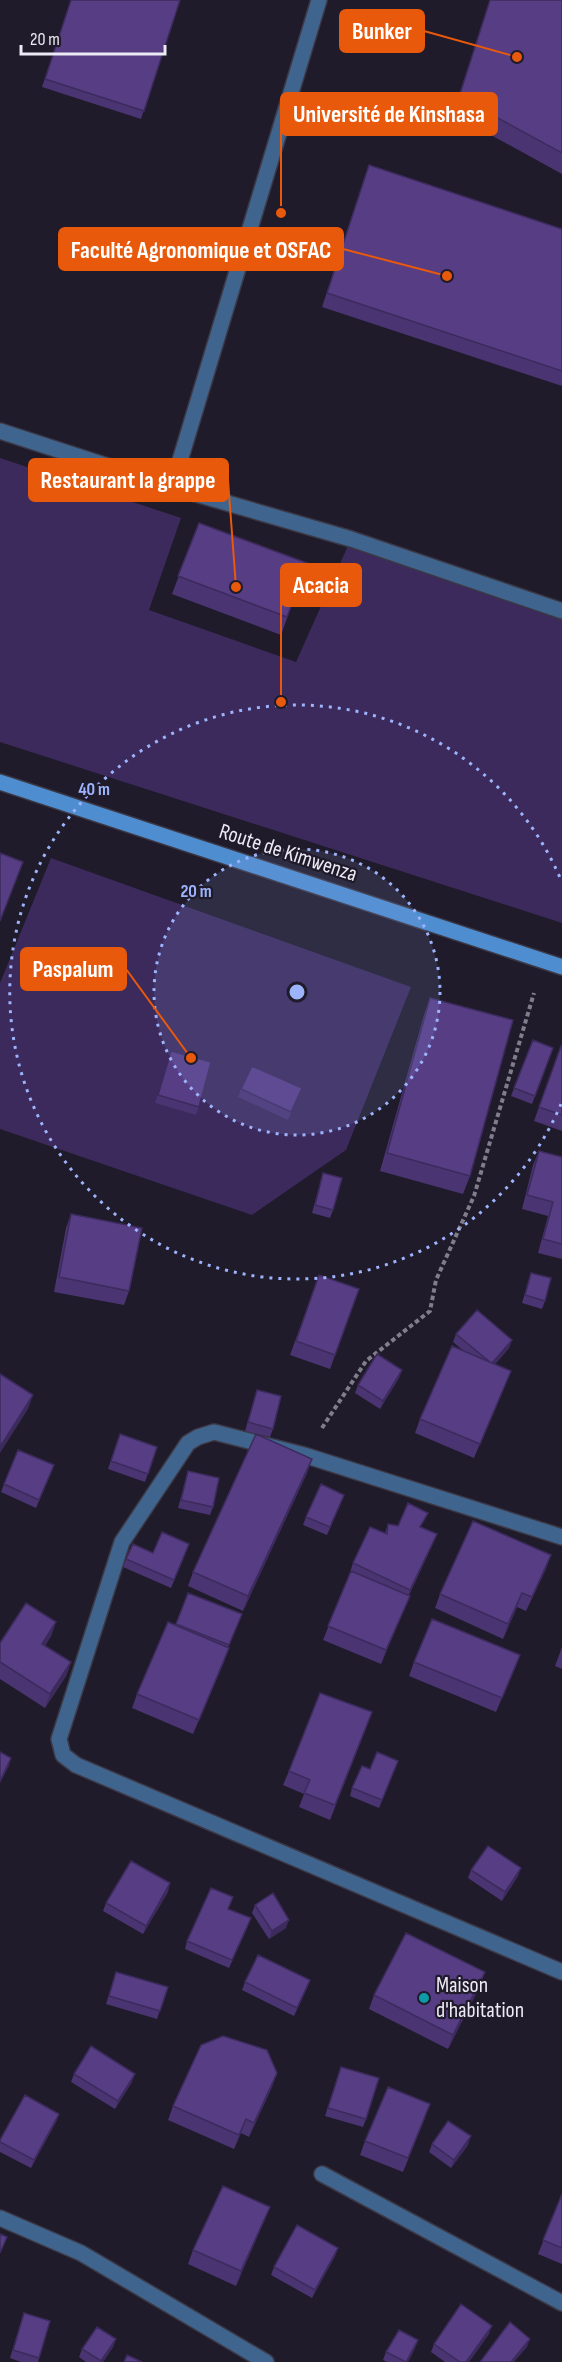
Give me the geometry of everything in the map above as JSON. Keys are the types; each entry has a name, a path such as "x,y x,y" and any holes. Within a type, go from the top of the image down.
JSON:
{"street":[{"path":"172,487 319,0"},
{"path":"0,431 172,487 351,539 562,611"},
{"name":"Route de Kimwenza","path":"0,782 562,967"},
{"path":"562,1537 304,1455 214,1432 198,1437 188,1443 122,1542 59,1739 63,1755 76,1765 562,1972"},
{"path":"322,2174 562,2303"},
{"path":"0,2218 81,2253 266,2362"}],"path":[{"path":"304,1455 366,1360 430,1311 436,1280 474,1196 544,961"}],"shaded area":[{"path":"0,458 181,518 149,610 296,662 351,539 562,611 562,923 0,742"},
{"path":"51,858 411,987 346,1150 252,1215 0,1129 0,983"}],"building":[{"path":"71,0 180,0 144,111 45,79"},
{"path":"490,0 562,0 562,153 459,97"},
{"path":"369,165 562,229 562,371 327,293"},
{"path":"199,523 307,563 287,617 178,576"},
{"path":"0,853 23,862 0,921"},
{"path":"430,998 513,1020 470,1176 387,1153"},
{"path":"533,1040 553,1048 535,1096 514,1088"},
{"path":"562,1047 562,1115 539,1107"},
{"path":"171,1051 211,1062 199,1107 158,1095"},
{"path":"252,1066 302,1088 291,1112 241,1089"},
{"path":"539,1151 562,1157 562,1244 543,1239 553,1202 527,1195"},
{"path":"323,1173 342,1178 333,1210 315,1205"},
{"path":"71,1214 142,1228 129,1291 59,1277"},
{"path":"531,1273 551,1278 545,1301 525,1295"},
{"path":"319,1275 359,1289 335,1355 296,1341"},
{"path":"477,1310 512,1340 492,1363 456,1334"},
{"path":"452,1346 511,1371 480,1444 420,1419"},
{"path":"377,1354 402,1370 383,1401 358,1385"},
{"path":"0,1374 33,1395 0,1447"},
{"path":"257,1390 281,1396 273,1429 248,1422"},
{"path":"120,1434 157,1447 148,1474 111,1461"},
{"path":"256,1434 312,1459 248,1596 193,1572"},
{"path":"18,1450 54,1465 39,1500 4,1484"},
{"path":"188,1471 219,1478 213,1507 181,1500"},
{"path":"321,1484 344,1495 330,1527 306,1517"},
{"path":"408,1503 428,1513 420,1527 437,1534 410,1590 353,1563 370,1527 387,1534 388,1524 398,1526"},
{"path":"473,1521 551,1555 532,1597 522,1593 508,1624 440,1594"},
{"path":"162,1532 189,1544 174,1580 126,1559 133,1544 153,1553"},
{"path":"351,1571 410,1596 386,1650 328,1626"},
{"path":"188,1593 242,1614 229,1645 176,1624"},
{"path":"26,1603 56,1622 42,1644 71,1662 50,1694 0,1662 0,1643"},
{"path":"432,1619 520,1655 502,1698 414,1662"},
{"path":"168,1622 229,1648 199,1720 137,1694"},
{"path":"320,1693 372,1712 335,1805 304,1793 310,1780 289,1771"},
{"path":"0,1752 11,1758 0,1781"},
{"path":"377,1752 398,1761 382,1800 352,1788 362,1766 370,1769"},
{"path":"488,1846 521,1868 505,1892 471,1870"},
{"path":"131,1861 170,1883 146,1926 106,1903"},
{"path":"211,1888 233,1897 228,1909 251,1918 232,1960 187,1941"},
{"path":"273,1893 289,1920 272,1931 255,1905"},
{"name":"Maison d'habitation","path":"406,1933 485,1972 453,2035 374,1995"},
{"path":"258,1955 310,1980 297,2008 245,1982"},
{"path":"116,1972 168,1987 160,2011 109,1996"},
{"path":"223,2036 267,2050 277,2073 254,2123 246,2119 239,2135 173,2106 201,2045"},
{"path":"91,2046 135,2074 118,2101 74,2074"},
{"path":"341,2067 379,2078 366,2119 328,2108"},
{"path":"388,2087 430,2104 408,2158 365,2141"},
{"path":"25,2095 59,2114 34,2160 0,2142"},
{"path":"448,2121 471,2136 454,2160 432,2144"},
{"path":"223,2186 270,2207 241,2271 193,2250"},
{"path":"562,2194 562,2248 543,2240"},
{"path":"297,2225 338,2248 315,2290 274,2267"},
{"path":"0,2234 7,2237 0,2253"},
{"path":"461,2304 492,2326 466,2362 460,2362 434,2344"},
{"path":"24,2313 50,2321 39,2358 13,2350"},
{"path":"510,2322 530,2339 511,2362 480,2362"},
{"path":"97,2327 116,2339 101,2361 82,2349"},
{"path":"399,2330 418,2340 406,2362 386,2352"},
{"path":"127,2355 142,2362 124,2362"}],"place":[{"name":"Bunker","path":"517,57"},
{"name":"Université de Kinshasa","path":"281,213"},
{"name":"Faculté Agronomique et OSFAC","path":"447,276"},
{"name":"Restaurant la grappe","path":"236,587"},
{"name":"Acacia","path":"281,702"},
{"name":"Paspalum","path":"191,1058"},
{"name":"Maison d'habitation","path":"424,1998"}]}
